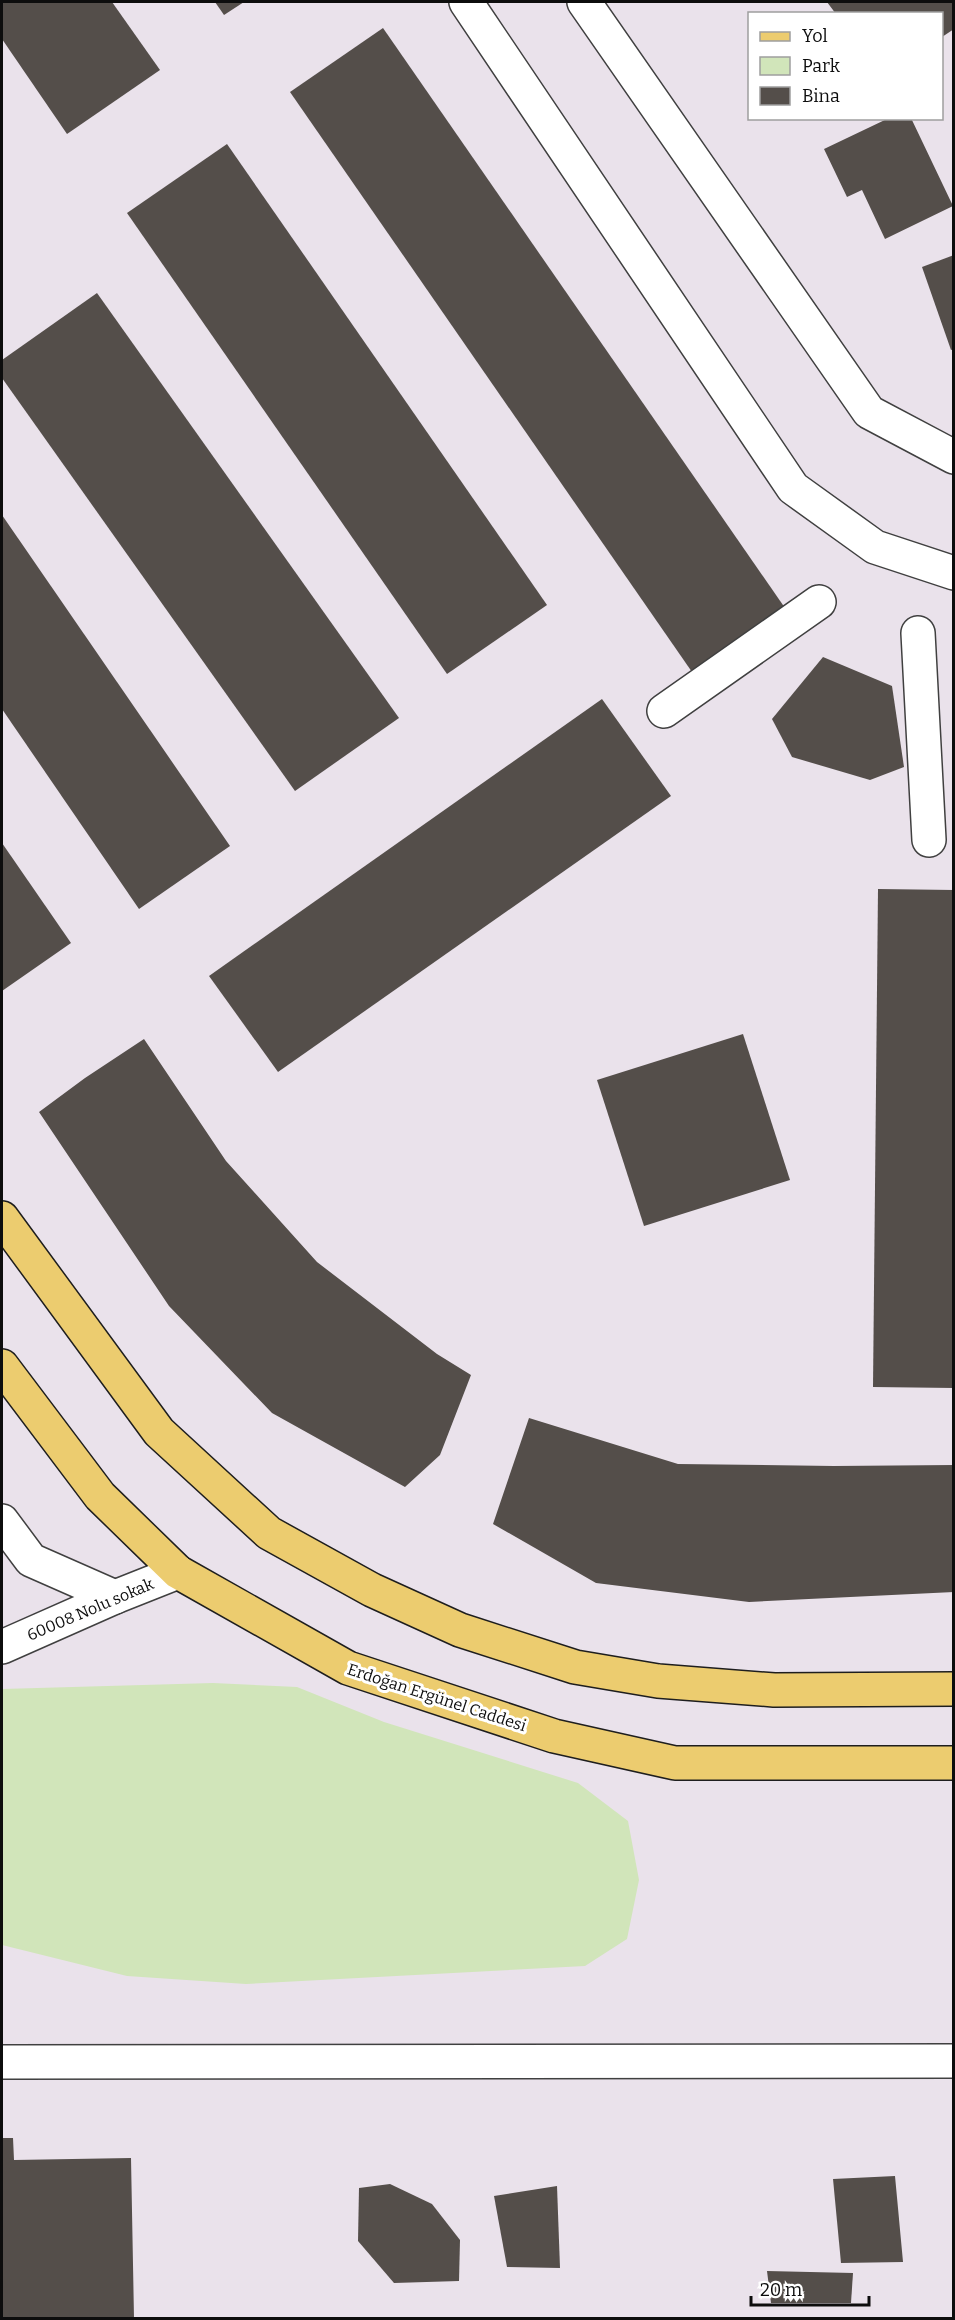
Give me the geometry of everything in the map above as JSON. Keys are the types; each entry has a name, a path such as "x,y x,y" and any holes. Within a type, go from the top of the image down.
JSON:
{"main road":[{"path":"2,1218 159,1432 269,1533 372,1590 460,1630 575,1667 658,1681 774,1690 954,1689"},
{"name":"Erdoğan Ergünel Caddesi","path":"2,1366 100,1496 178,1572 348,1668 554,1736 675,1763 954,1763"}],"street":[{"path":"466,2 793,488 875,547 954,573"},
{"path":"584,2 869,412 954,457"},
{"path":"664,711 819,602"},
{"path":"918,633 929,840"},
{"path":"2,1521 31,1560 115,1597"},
{"name":"60008 Nolu sokak","path":"2,1647 178,1572"},
{"path":"2,2062 954,2061"}],"shaded area":[{"path":"2,2 953,2 953,2318 2,2318"}],"green space":[{"path":"213,1683 297,1687 384,1722 578,1783 628,1821 639,1880 627,1939 585,1966 246,1984 127,1976 2,1945 2,1689"}],"building":[{"path":"2,2 112,2 160,70 67,134 2,39"},
{"path":"215,2 244,2 224,15"},
{"path":"827,2 954,2 954,29 943,36 943,12 834,12"},
{"path":"383,28 785,608 692,672 290,92"},
{"path":"885,120 912,120 953,206 885,239 862,190 847,197 824,149"},
{"path":"227,144 547,605 447,674 127,213"},
{"path":"954,255 954,349 951,350 922,267"},
{"path":"97,293 399,718 295,791 2,378 2,360"},
{"path":"2,515 230,846 139,909 2,709"},
{"path":"823,657 892,686 904,767 870,780 792,757 772,719"},
{"path":"602,699 671,796 278,1072 209,976"},
{"path":"2,843 71,943 2,991"},
{"path":"878,889 954,890 954,1388 873,1387"},
{"path":"743,1034 790,1180 644,1226 597,1080"},
{"path":"144,1039 226,1161 317,1262 437,1354 471,1375 440,1455 405,1487 272,1413 169,1306 39,1112"},
{"path":"529,1418 678,1464 954,1465 954,1592 749,1602 596,1583 493,1524"},
{"path":"2,2138 13,2138 14,2160 131,2158 134,2318 2,2318"},
{"path":"895,2176 903,2262 841,2263 833,2179"},
{"path":"390,2184 432,2204 460,2240 459,2281 394,2283 358,2241 359,2188"},
{"path":"557,2186 560,2268 507,2267 494,2196"},
{"path":"767,2271 853,2273 851,2303 771,2303"}]}
